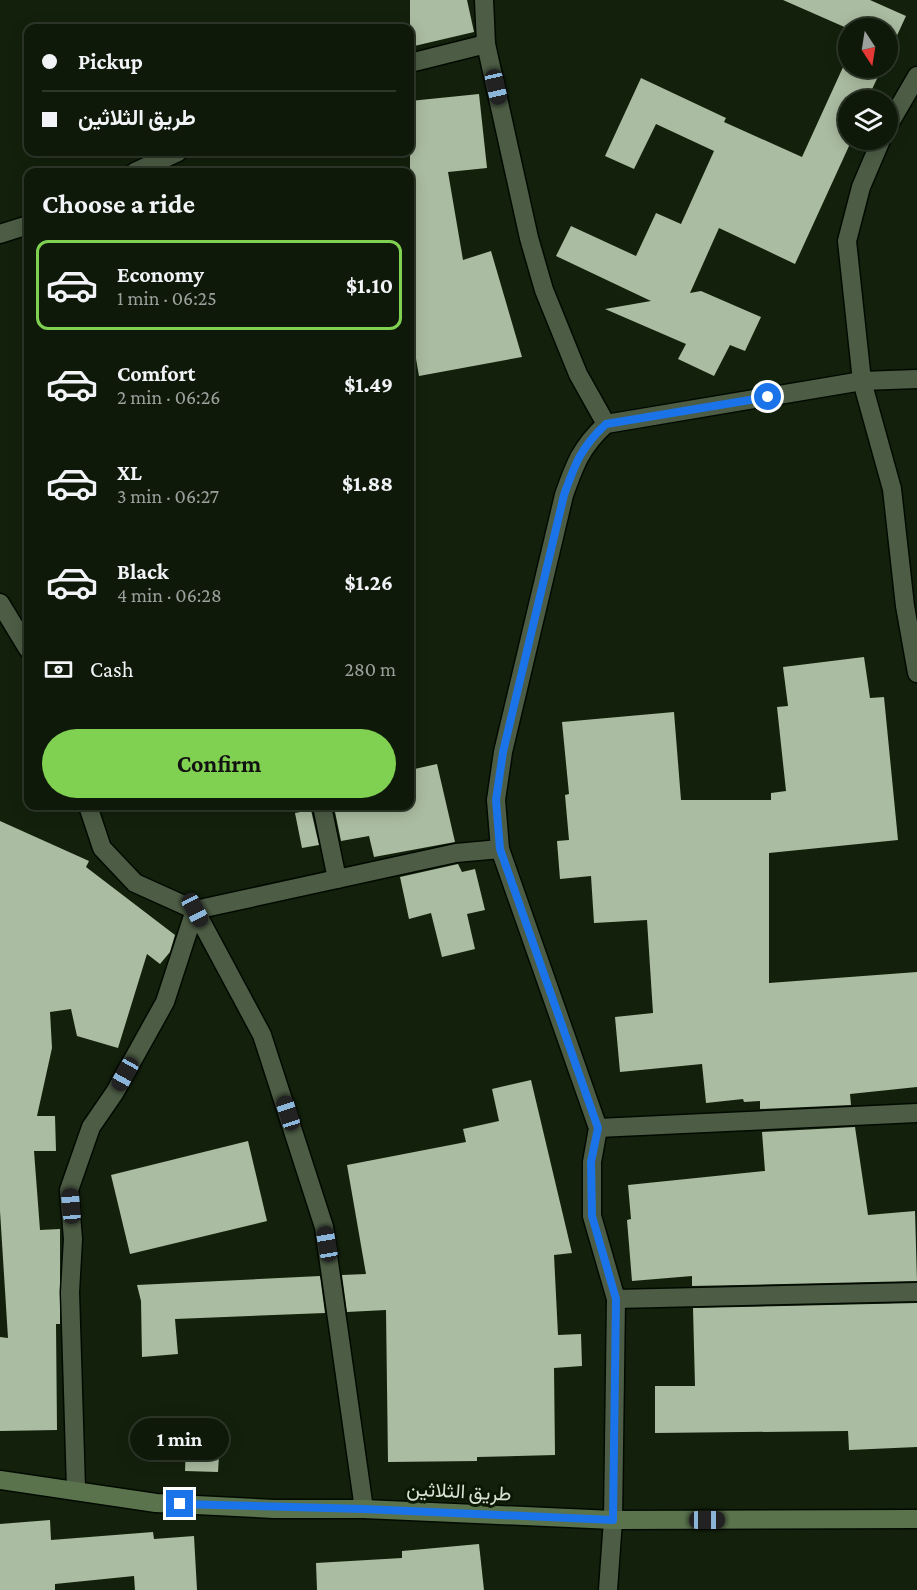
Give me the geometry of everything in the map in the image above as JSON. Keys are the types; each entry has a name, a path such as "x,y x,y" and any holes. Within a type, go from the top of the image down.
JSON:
{"main road":[{"name":"طريق الثلاثين","path":"0,1480 76,1489 156,1503 274,1509 364,1509 613,1520 917,1519"}],"street":[{"path":"484,0 486,44 529,238 544,290 578,374 606,424"},
{"path":"414,62 486,44"},
{"path":"898,109 917,76"},
{"path":"877,150 861,187 847,241 861,381 892,489 905,606 917,673"},
{"path":"147,168 172,160"},
{"path":"0,234 24,226"},
{"path":"608,1590 613,1520 616,1299 592,1216 591,1162 598,1128 500,849 496,800 503,752 564,495 576,459 589,440 606,424 861,381 917,379"},
{"path":"0,603 24,642"},
{"path":"89,810 102,848 135,883 195,910 456,853 500,849"},
{"path":"323,810 337,879"},
{"path":"76,1489 70,1292 73,1239 69,1190 91,1127 115,1092 165,1002 195,910"},
{"path":"195,910 262,1035 324,1227 364,1509"},
{"path":"598,1128 917,1113"},
{"path":"616,1299 917,1292"}],"building":[{"path":"410,0 467,0 474,32 414,46 414,24 410,24"},
{"path":"783,0 870,0 906,16 898,33 898,18 838,18 838,24"},
{"path":"641,78 726,118 724,122 802,157 838,78 877,78 872,90 838,90 838,150 847,150 795,264 719,228 690,293 701,291 761,317 745,351 730,345 714,376 678,359 686,344 605,309 651,301 556,256 571,226 636,256 656,213 681,224 714,151 656,124 634,169 605,156"},
{"path":"479,94 487,168 448,172 463,260 491,251 522,357 419,376 414,347 414,168 410,168 410,156 414,156 414,101"},
{"path":"864,657 870,698 884,697 898,840 769,853 769,983 917,972 917,1087 850,1094 851,1105 760,1109 760,1101 744,1102 743,1099 706,1103 702,1064 620,1072 615,1017 653,1013 647,920 594,923 591,876 560,879 557,841 569,840 565,795 569,794 562,722 674,712 681,800 771,800 771,793 786,791 777,707 788,706 783,667"},
{"path":"437,764 455,842 374,857 369,836 341,841 335,810 414,810 414,769"},
{"path":"311,810 319,845 302,848 295,813"},
{"path":"0,821 89,861 86,867 175,935 170,952 160,964 147,954 118,1048 77,1036 71,1009 50,1012 52,1048 37,1116 55,1116 56,1151 34,1151 40,1230 60,1229 60,1324 56,1324 57,1430 0,1431 0,1337 8,1338 0,1211"},
{"path":"458,864 462,872 475,869 485,910 467,914 475,949 442,957 431,913 409,919 400,877"},
{"path":"531,1080 572,1253 554,1255 558,1335 581,1334 582,1366 554,1368 555,1455 477,1457 477,1461 388,1462 386,1310 347,1312 342,1275 366,1274 347,1165 466,1142 463,1129 499,1121 492,1089"},
{"path":"855,1127 868,1215 915,1211 917,1281 692,1286 692,1276 632,1281 627,1220 631,1219 628,1185 765,1171 762,1132"},
{"path":"248,1141 267,1221 130,1254 111,1175"},
{"path":"320,1276 325,1313 175,1319 178,1354 142,1357 141,1301 137,1285"},
{"path":"917,1303 917,1447 849,1450 848,1431 655,1433 655,1386 695,1386 693,1308"},
{"path":"187,1420 221,1422 218,1472 185,1471"},
{"path":"50,1520 51,1540 153,1532 154,1539 194,1536 197,1590 135,1590 134,1576 55,1584 55,1590 0,1590 0,1524"},
{"path":"479,1544 484,1590 317,1590 316,1563 402,1558 402,1551"}],"route":[{"path":"180,1504 613,1520 616,1299 592,1216 591,1162 598,1128 559,1023 500,849 496,800 503,752 564,495 576,459 589,440 606,424 768,397"}]}
